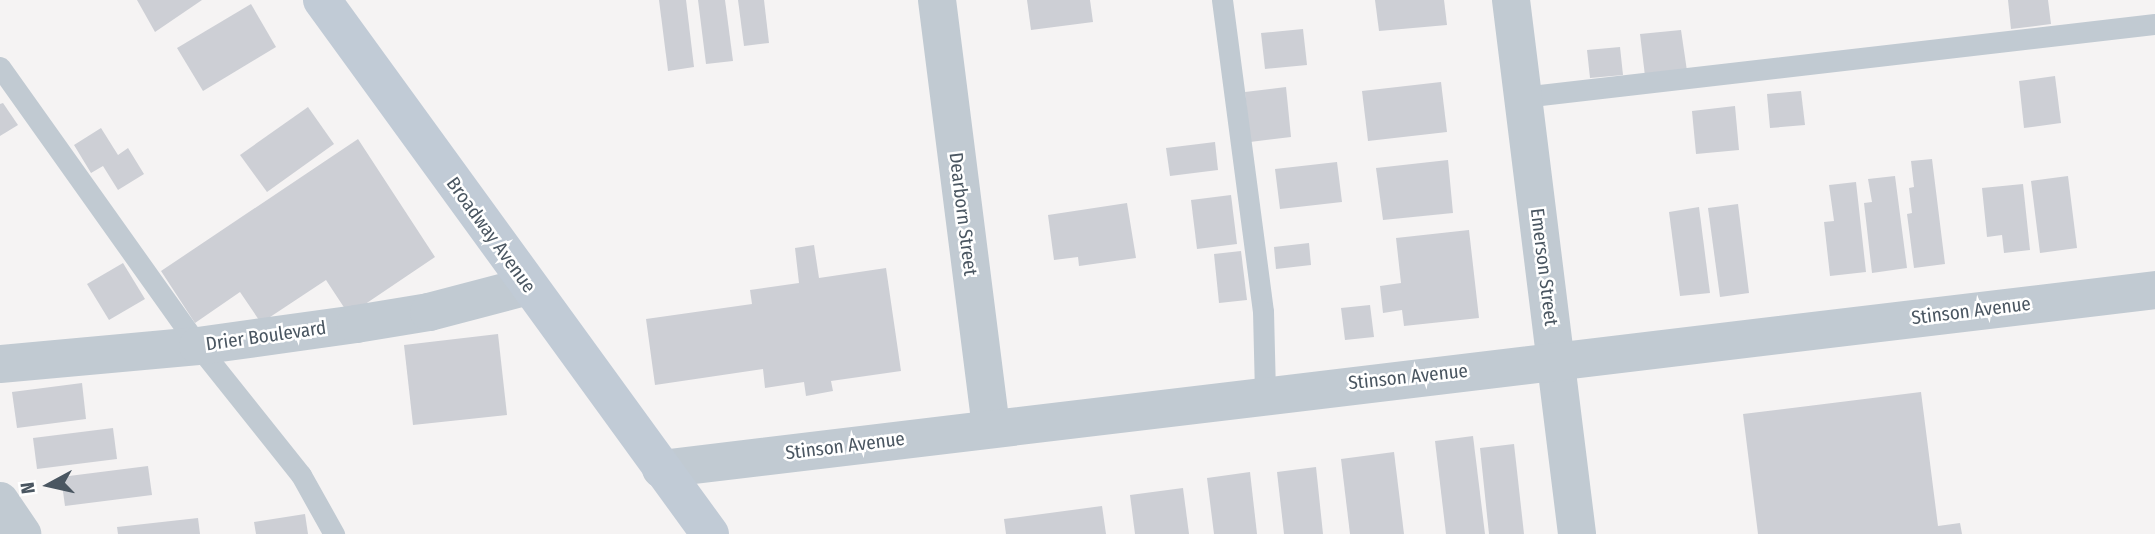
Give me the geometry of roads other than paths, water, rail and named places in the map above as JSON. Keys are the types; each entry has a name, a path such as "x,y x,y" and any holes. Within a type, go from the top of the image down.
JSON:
{"main road":[{"name":"Broadway Avenue","path":"322,0 710,534"}],"street":[{"name":"Dearborn Street","path":"937,0 991,429"},
{"name":"Emerson Street","path":"1511,0 1577,534"},
{"name":"Drier Boulevard","path":"0,364 198,345 429,312 528,286"},
{"name":"Stinson Avenue","path":"661,469 1265,394 2155,290"},
{"path":"0,501 22,534"}],"lane":[{"path":"1222,0 1262,311 1265,394"},
{"path":"1523,97 2155,24"},
{"path":"0,67 198,345 301,475 334,534"}]}
